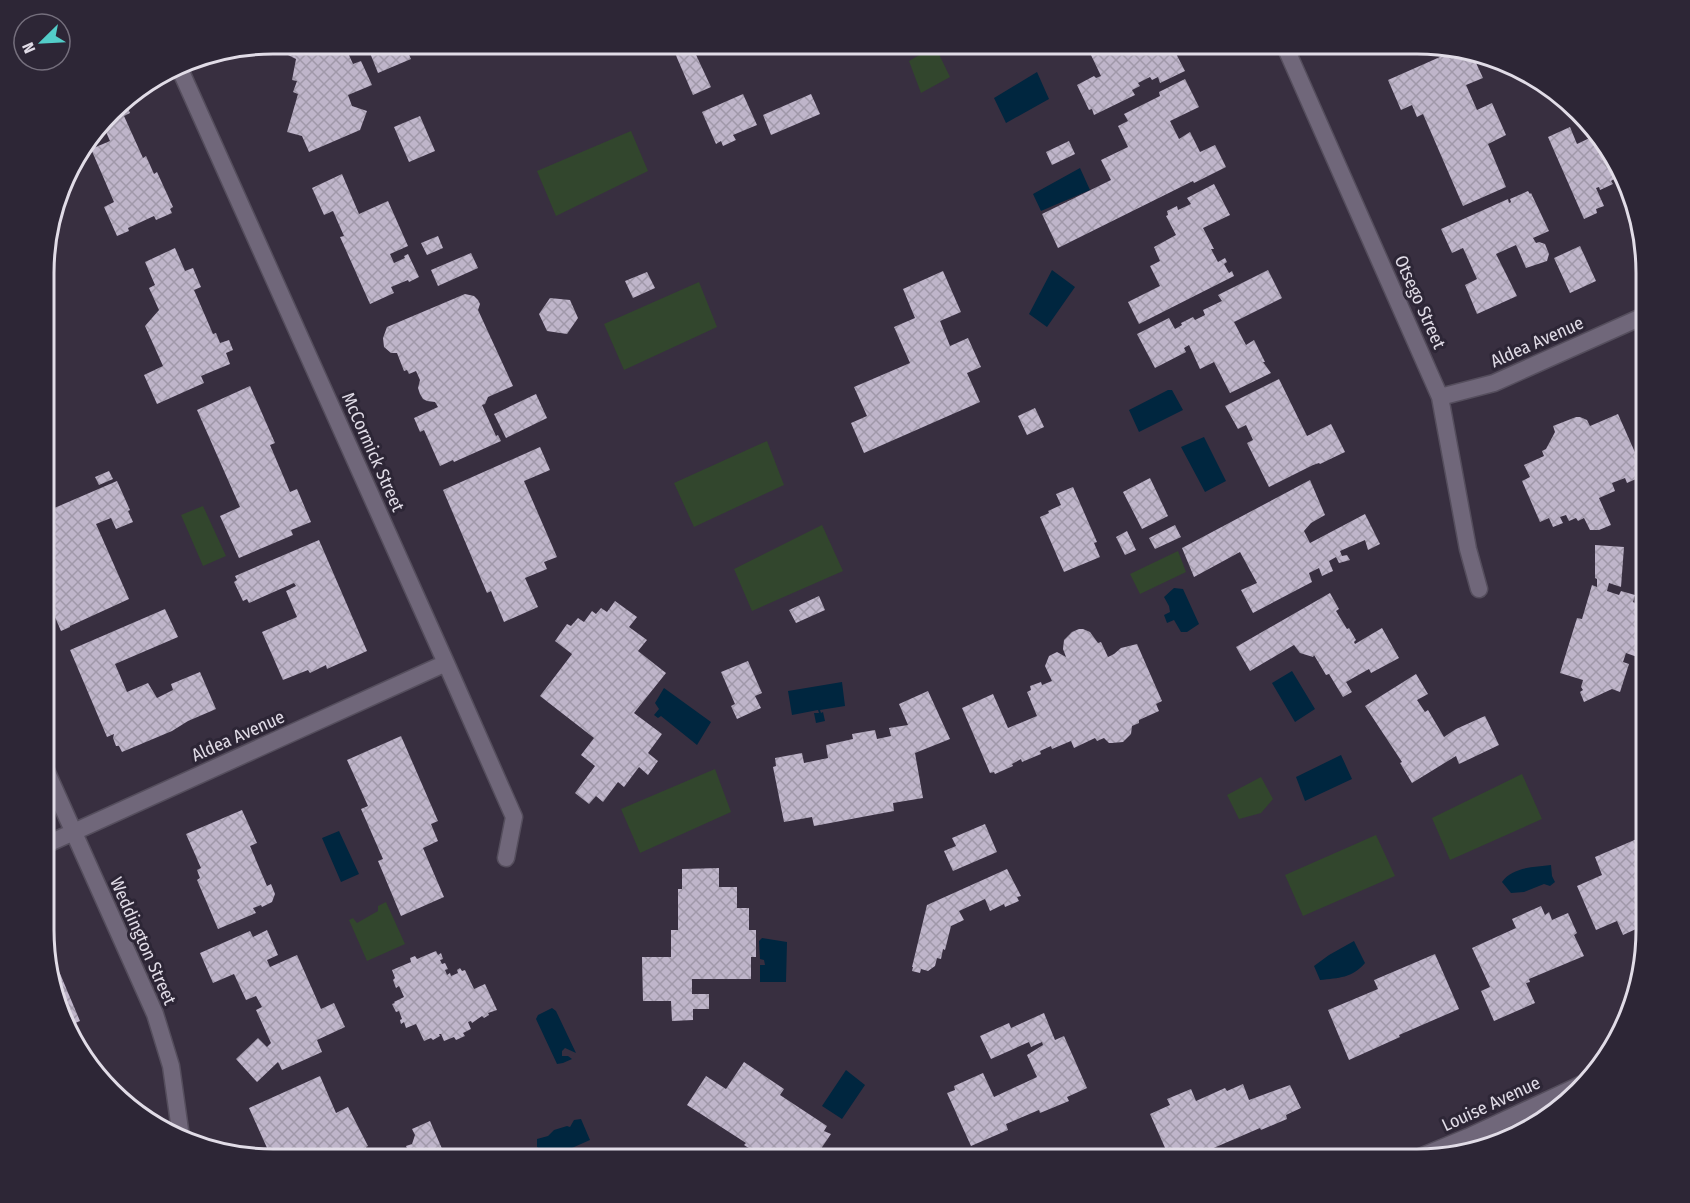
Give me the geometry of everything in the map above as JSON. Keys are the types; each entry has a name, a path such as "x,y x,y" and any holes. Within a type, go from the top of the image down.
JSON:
{"street":[{"name":"Otsego Street","path":"1288,54 1440,397 1468,549 1479,589"},
{"name":"McCormick Street","path":"182,74 514,817 506,858"},
{"name":"Aldea Avenue","path":"1440,397 1494,383 1636,319"},
{"name":"Aldea Avenue","path":"54,841 447,663"},
{"name":"Weddington Street","path":"54,788 155,1014 171,1066 180,1128"},
{"name":"Louise Avenue","path":"1444,1147 1564,1092"}],"green space":[{"path":"921,54 939,54 950,77 921,93 909,61"},
{"path":"631,131 648,171 556,216 537,171"},
{"path":"699,282 717,327 624,370 604,324"},
{"path":"767,441 784,485 694,527 674,483"},
{"path":"203,506 226,556 203,566 181,515"},
{"path":"822,525 843,571 752,611 734,569"},
{"path":"1178,551 1186,572 1140,594 1130,574"},
{"path":"715,769 731,812 640,853 621,809"},
{"path":"1522,774 1542,819 1450,860 1432,818"},
{"path":"1261,777 1273,799 1261,813 1239,819 1227,795"},
{"path":"1376,835 1395,876 1303,916 1285,875"},
{"path":"386,902 405,944 367,961 349,920 353,918 357,923 378,911 378,906"}],"water":[{"path":"1037,72 1049,99 1006,123 994,98"},
{"path":"1080,168 1090,190 1041,211 1033,194"},
{"path":"1052,270 1075,287 1047,327 1029,314"},
{"path":"1172,390 1183,410 1139,432 1129,410"},
{"path":"1204,437 1226,481 1205,492 1181,447"},
{"path":"1174,588 1183,589 1199,624 1187,632 1181,632 1174,620 1167,623 1164,615 1170,612 1164,597"},
{"path":"1292,671 1315,709 1295,722 1272,683"},
{"path":"842,682 845,706 820,710 821,713 823,712 825,721 816,723 814,713 819,713 818,710 792,715 788,691"},
{"path":"664,688 711,722 697,745 661,716 658,718 654,715 659,709 655,703"},
{"path":"1341,755 1352,779 1305,801 1296,777"},
{"path":"339,831 359,874 341,882 322,838"},
{"path":"1551,865 1555,882 1550,886 1544,884 1524,892 1511,893 1502,882 1511,873 1531,867"},
{"path":"762,938 787,942 786,982 760,982 760,965 765,965 764,960 760,959 759,941"},
{"path":"1354,941 1365,963 1350,974 1320,980 1314,966"},
{"path":"552,1008 556,1011 576,1053 565,1048 562,1056 572,1059 557,1064 536,1019 538,1015"},
{"path":"846,1070 865,1085 842,1119 822,1106"},
{"path":"581,1119 590,1140 570,1149 540,1149 537,1147 537,1139 548,1136 554,1130 570,1127 574,1120"}],"building":[{"path":"348,54 353,64 361,61 372,85 348,95 352,106 367,111 360,130 309,152 302,136 287,132 298,94 293,92 297,81 292,80 296,59 288,55"},
{"path":"370,54 409,54 411,59 378,73"},
{"path":"675,54 696,54 711,87 693,95"},
{"path":"1090,54 1176,54 1185,71 1160,83 1158,77 1152,80 1150,77 1138,83 1140,86 1132,90 1135,95 1094,115 1092,109 1089,110 1077,85 1094,76 1096,78 1101,76"},
{"path":"1443,56 1475,62 1483,78 1466,85 1477,110 1492,103 1506,135 1488,144 1506,187 1463,206 1423,114 1417,117 1412,105 1401,110 1388,80"},
{"path":"1185,79 1199,107 1170,121 1179,139 1190,132 1200,152 1215,145 1226,167 1058,248 1042,214 1111,180 1101,160 1128,147 1118,126 1128,121 1124,114 1160,96 1159,92"},
{"path":"743,94 757,125 733,135 736,140 723,146 721,141 716,144 702,112"},
{"path":"811,94 820,114 771,135 763,115"},
{"path":"128,109 130,113 124,116 143,158 146,156 154,174 157,172 173,207 170,209 172,213 156,220 154,216 128,228 129,231 117,236 104,207 114,202 92,150 110,141 106,132"},
{"path":"420,116 435,151 409,162 394,127"},
{"path":"1570,127 1577,144 1589,138 1599,151 1616,183 1614,179 1611,181 1613,184 1600,190 1599,187 1596,188 1604,206 1596,209 1597,213 1584,219 1548,137"},
{"path":"1069,141 1075,154 1052,165 1046,152"},
{"path":"342,174 359,214 388,201 408,246 390,254 394,263 408,254 419,277 391,287 394,293 370,304 340,237 344,236 333,211 324,215 312,188"},
{"path":"1214,184 1230,215 1203,228 1218,262 1225,258 1227,262 1224,264 1229,273 1232,271 1234,276 1139,324 1128,302 1160,286 1150,266 1160,261 1154,247 1176,235 1166,216 1167,211 1177,206 1178,210 1191,204 1187,198"},
{"path":"1528,191 1549,231 1533,238 1536,243 1545,244 1549,254 1547,261 1526,268 1516,245 1496,254 1517,296 1477,314 1465,285 1477,279 1463,248 1452,253 1441,229 1508,199 1509,203 1510,199"},
{"path":"438,236 443,248 427,255 421,243"},
{"path":"1580,246 1596,281 1570,293 1554,258"},
{"path":"175,248 185,271 193,268 201,287 194,290 213,334 216,333 220,343 229,340 233,350 226,353 230,364 201,376 204,383 157,404 144,375 163,366 145,326 159,310 149,288 155,285 145,262"},
{"path":"471,253 478,268 438,286 431,270"},
{"path":"1268,270 1282,298 1234,322 1246,345 1254,340 1265,362 1263,362 1271,373 1230,393 1214,362 1200,369 1189,345 1184,348 1186,352 1155,368 1137,334 1169,318 1175,329 1193,317 1195,320 1205,315 1203,310 1222,301 1218,295"},
{"path":"943,271 961,312 940,321 950,346 968,338 981,367 967,373 980,402 864,453 851,423 867,416 854,387 910,363 894,327 915,318 903,289"},
{"path":"647,272 655,288 633,298 625,281"},
{"path":"465,294 474,296 478,300 480,304 478,310 513,386 488,397 482,405 496,436 498,435 501,441 440,466 424,430 420,432 414,418 438,407 435,402 423,399 418,388 420,380 416,371 409,374 407,370 404,371 397,353 391,353 384,347 383,338 387,327"},
{"path":"550,298 570,300 578,318 567,334 547,331 539,314"},
{"path":"1279,379 1307,436 1331,424 1345,452 1269,487 1247,443 1253,440 1246,425 1238,429 1225,406"},
{"path":"250,386 275,443 270,445 290,492 297,489 311,522 291,530 293,535 239,558 220,516 240,507 197,410"},
{"path":"536,394 547,418 506,438 494,414"},
{"path":"1035,408 1044,427 1027,435 1018,416"},
{"path":"1618,414 1636,455 1636,479 1627,483 1625,478 1612,483 1615,491 1599,498 1611,525 1599,530 1590,530 1584,518 1569,521 1566,515 1560,517 1563,523 1553,527 1549,518 1540,522 1522,481 1530,477 1524,465 1544,456 1542,451 1546,449 1555,432 1553,426 1580,417 1587,420 1590,426"},
{"path":"540,447 550,470 524,481 557,557 544,562 547,569 525,578 538,607 504,622 491,591 487,593 443,490"},
{"path":"109,471 113,479 99,485 95,477"},
{"path":"1150,478 1168,516 1142,529 1123,492"},
{"path":"1310,480 1325,515 1311,523 1304,531 1310,543 1365,514 1380,544 1368,550 1365,540 1340,551 1342,556 1347,555 1350,560 1339,563 1336,557 1329,561 1333,571 1322,576 1319,568 1309,573 1312,582 1253,613 1241,590 1257,583 1240,552 1194,577 1182,548"},
{"path":"117,481 133,522 116,529 111,518 96,524 129,599 61,631 54,615 54,508"},
{"path":"1073,487 1097,542 1094,543 1100,557 1064,572 1040,517 1061,505 1056,494"},
{"path":"1175,525 1181,537 1155,549 1149,538"},
{"path":"1127,531 1136,550 1125,555 1116,537"},
{"path":"319,540 367,651 327,669 326,665 310,673 308,670 283,680 262,632 297,617 286,591 296,586 294,583 249,603 247,599 243,601 234,582 237,580 235,576"},
{"path":"1595,545 1624,547 1621,587 1609,583 1607,591 1619,595 1621,591 1635,595 1633,602 1636,603 1636,657 1626,653 1623,662 1629,664 1620,692 1612,689 1584,702 1580,692 1583,690 1581,687 1583,680 1560,673 1577,618 1582,619 1592,585 1597,587"},
{"path":"1330,593 1339,609 1336,611 1356,640 1355,644 1382,628 1399,658 1371,673 1369,669 1346,682 1352,692 1343,697 1314,655 1313,657 1300,653 1294,645 1250,671 1236,647"},
{"path":"819,596 825,610 796,623 789,610"},
{"path":"615,601 637,617 629,627 647,640 638,651 666,673 634,713 662,734 648,753 658,761 648,775 639,767 624,787 618,782 603,802 596,796 589,804 575,793 595,766 581,755 594,738 540,696 572,654 555,641 567,624 571,626 578,618 584,622 592,611 596,614 601,608 607,612"},
{"path":"165,609 178,637 115,664 127,692 148,683 157,698 173,690 171,684 200,672 216,709 122,752 119,746 116,746 114,734 107,737 70,650"},
{"path":"1079,629 1090,632 1098,643 1101,642 1108,657 1121,648 1137,644 1162,701 1156,704 1159,711 1139,720 1139,723 1132,726 1131,734 1123,742 1109,743 1104,738 1097,741 1095,738 1074,748 1071,741 1052,749 1051,746 1040,751 1041,754 1022,762 1021,759 1012,764 1013,766 995,774 990,773 962,708 993,694 1008,728 1037,716 1027,692 1031,690 1030,686 1052,681 1045,666 1049,656 1057,652 1066,657 1063,649 1064,640"},
{"path":"748,661 762,693 755,696 761,708 737,719 731,706 735,704 721,672"},
{"path":"1416,674 1428,694 1417,700 1425,712 1428,710 1444,737 1485,716 1499,745 1459,764 1456,756 1412,783 1400,763 1402,762 1365,706"},
{"path":"928,691 950,739 915,753 923,798 893,803 894,811 814,826 812,817 784,822 773,767 776,766 775,758 802,753 804,763 828,758 826,745 853,739 852,734 875,730 877,739 891,736 889,728 908,725 899,704"},
{"path":"401,736 438,821 431,824 438,841 423,848 444,897 401,916 378,861 383,859 361,809 368,806 347,760"},
{"path":"242,810 257,843 250,846 267,886 271,884 275,894 272,902 253,908 256,913 218,929 197,880 200,878 197,870 201,868 186,834"},
{"path":"985,824 997,852 953,871 944,851 956,846 952,838"},
{"path":"1636,839 1636,929 1623,935 1617,921 1596,930 1577,886 1602,875 1595,857"},
{"path":"719,868 719,887 737,887 737,908 749,908 749,930 756,930 756,957 751,957 751,979 692,979 692,994 709,994 709,1009 693,1009 693,1020 672,1021 671,1001 643,1001 642,957 671,957 671,930 678,930 678,889 682,889 682,869"},
{"path":"1007,869 1021,896 1017,897 1019,901 1005,907 1004,904 990,911 985,899 959,911 964,920 951,926 941,959 937,958 935,966 928,971 921,969 920,973 912,971 927,905"},
{"path":"1541,906 1545,915 1549,912 1552,920 1568,913 1577,933 1574,935 1584,956 1529,979 1530,982 1526,983 1535,1003 1494,1021 1481,991 1490,987 1472,948 1516,928 1512,919"},
{"path":"267,930 278,955 267,960 270,967 297,955 321,1009 334,1003 345,1027 317,1040 322,1052 282,1070 278,1062 257,1082 236,1059 258,1038 267,1047 271,1043 256,1010 262,1007 256,996 246,1000 234,974 213,983 200,953 250,931 253,937"},
{"path":"436,951 438,955 441,953 443,959 440,960 448,969 445,970 447,975 458,973 457,970 460,968 462,971 465,970 474,989 485,984 497,1010 472,1023 468,1022 471,1029 463,1033 465,1036 456,1040 454,1037 444,1041 439,1034 440,1036 433,1040 431,1038 424,1041 416,1024 406,1028 404,1022 401,1024 399,1011 396,1012 392,1004 404,997 399,986 396,988 392,970 411,962 410,958 415,956 417,959"},
{"path":"1435,954 1459,1009 1349,1060 1328,1010 1378,989 1374,980"},
{"path":"57,967 80,1021 75,1023 71,1014 61,987"},
{"path":"1044,1013 1055,1040 1064,1036 1087,1088 1067,1097 1069,1101 1040,1113 1039,1110 1006,1124 1008,1130 971,1146 947,1093 955,1090 954,1086 983,1073 994,1097 1037,1077 1027,1055 1043,1045 1042,1042 1031,1047 1029,1042 991,1059 980,1036 1009,1023 1011,1028"},
{"path":"744,1062 784,1089 780,1095 827,1126 824,1131 831,1134 821,1149 750,1149 744,1145 746,1143 687,1105 706,1076 726,1089"},
{"path":"320,1076 336,1113 348,1107 368,1146 367,1149 267,1149 249,1108"},
{"path":"1243,1084 1249,1100 1290,1085 1301,1108 1286,1115 1287,1119 1211,1149 1166,1149 1150,1114 1170,1105 1167,1099 1191,1089 1196,1101 1225,1088 1227,1091"},
{"path":"430,1121 442,1149 407,1149 406,1146 412,1144 415,1135 412,1129"}]}
